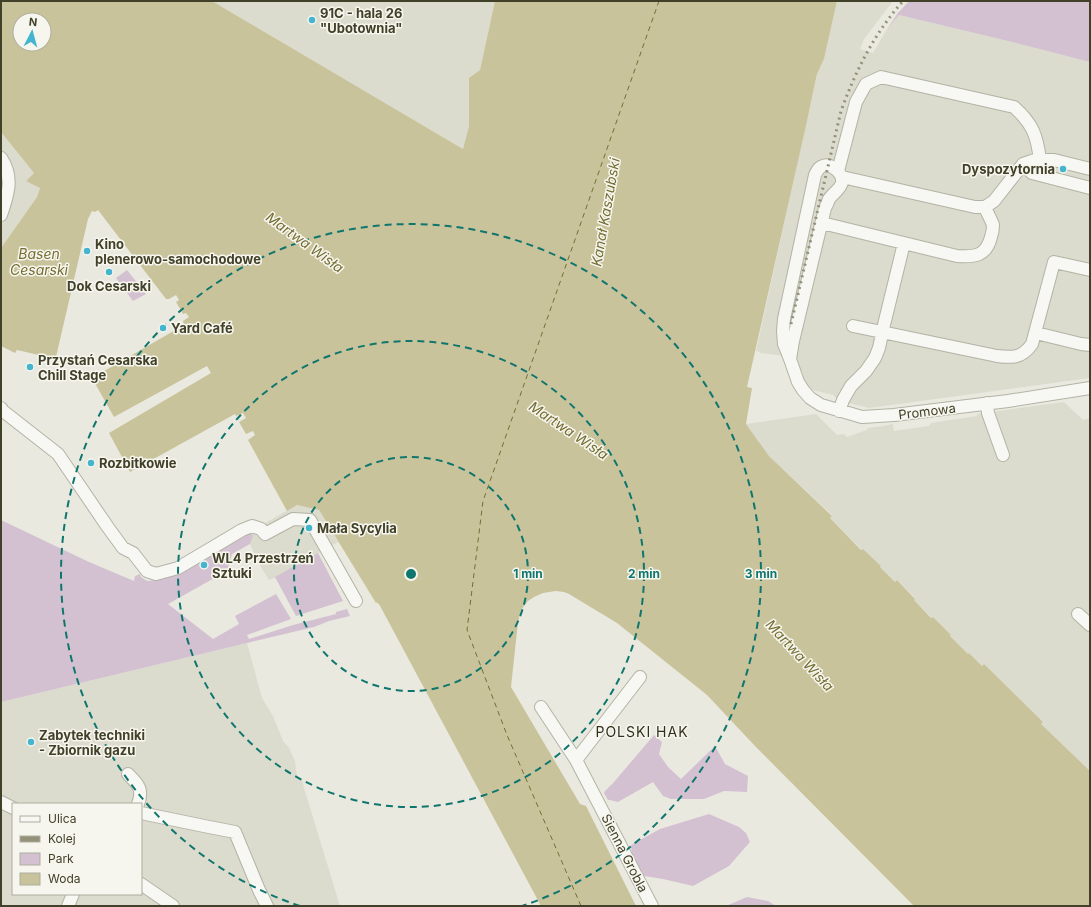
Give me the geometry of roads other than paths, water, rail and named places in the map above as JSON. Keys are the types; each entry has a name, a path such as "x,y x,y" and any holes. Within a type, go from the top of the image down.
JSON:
{"street":[{"path":"790,359 825,208 830,198 836,193 842,184 840,174 856,102 866,84 881,77 1014,107 1025,117 1033,130 1040,160"},
{"path":"1,158 7,169 8,177 8,192 1,215"},
{"path":"840,174 975,207 985,207 994,201 1023,164 1035,160 1054,160 1090,169"},
{"path":"1023,164 1032,173 1090,188"},
{"name":"Promowa","path":"840,174 828,166 824,166 819,168 815,175 784,319 784,344 798,382 810,398 821,405 839,411 862,417 873,417 1090,388"},
{"path":"822,223 957,256 972,257 983,253 989,244 992,233 993,225 985,207"},
{"path":"839,411 851,386 866,371 875,358 879,348 904,243"},
{"path":"853,326 997,356 1009,358 1020,356 1028,351 1036,333 1054,262 1090,270"},
{"path":"1036,333 1081,344 1090,344"},
{"path":"986,403 988,413 1003,455"},
{"path":"2,410 58,454 123,548 133,553 147,571 156,574 178,568 242,530 252,526 261,529 265,534 293,519 310,520 356,601"},
{"path":"1078,614 1090,625"},
{"path":"576,760 640,677"},
{"name":"Sienna Grobla","path":"541,707 576,760 652,906"},
{"path":"128,774 139,785 140,799 138,803"},
{"path":"142,813 234,832 267,906"},
{"path":"142,885 173,906"},
{"path":"68,906 73,895"}],"water":[{"path":"1,1 212,1 463,149 469,126 469,78 480,70 495,1 837,1 824,59 817,74 747,387 752,388 746,424 769,456 832,516 830,518 861,550 863,549 895,582 897,580 931,618 933,617 968,654 969,653 982,666 984,664 1043,722 1041,724 1090,771 1090,906 914,906 755,746 707,695 617,623 569,594 556,591 543,593 534,597 528,601 521,610 518,622 511,687 580,804 586,806 636,906 541,906 379,604 377,602 376,603 319,510 297,505 287,511 248,440 255,435 253,431 246,434 239,422 246,418 243,413 236,416 235,414 130,472 109,433 211,373 207,366 114,417 92,378 184,325 183,321 189,317 186,313 183,314 176,302 179,300 176,295 166,299 98,210 95,212 92,211 88,219 56,357 43,356 17,350 15,353 1,346 1,248 37,197 40,188 26,181 34,173 1,132"}],"railway":[{"path":"791,324 841,111 853,81 867,53 883,26 903,1"}],"place":[{"name":"91C - hala 26 \"Ubotownia\"","path":"312,20"},
{"name":"Dyspozytornia","path":"1063,169"},
{"name":"Kino plenerowo-samochodowe","path":"87,251"},
{"name":"Dok Cesarski","path":"109,272"},
{"name":"Yard Café","path":"163,328"},
{"name":"Przystań Cesarska Chill Stage","path":"30,367"},
{"name":"Rozbitkowie","path":"91,463"},
{"name":"Mała Sycylia","path":"309,528"},
{"name":"WL4 Przestrzeń Sztuki","path":"204,565"},
{"name":"Zabytek techniki - Zbiornik gazu","path":"31,742"}],"district":[{"name":"POLSKI HAK","path":"642,731"}],"water label":[{"name":"Kanał Kaszubski","path":"605,212"},
{"name":"Martwa Wisła","path":"305,242"},
{"name":"Basen Cesarski","path":"39,262"},
{"name":"Martwa Wisła","path":"569,430"},
{"name":"Martwa Wisła","path":"800,655"}]}
